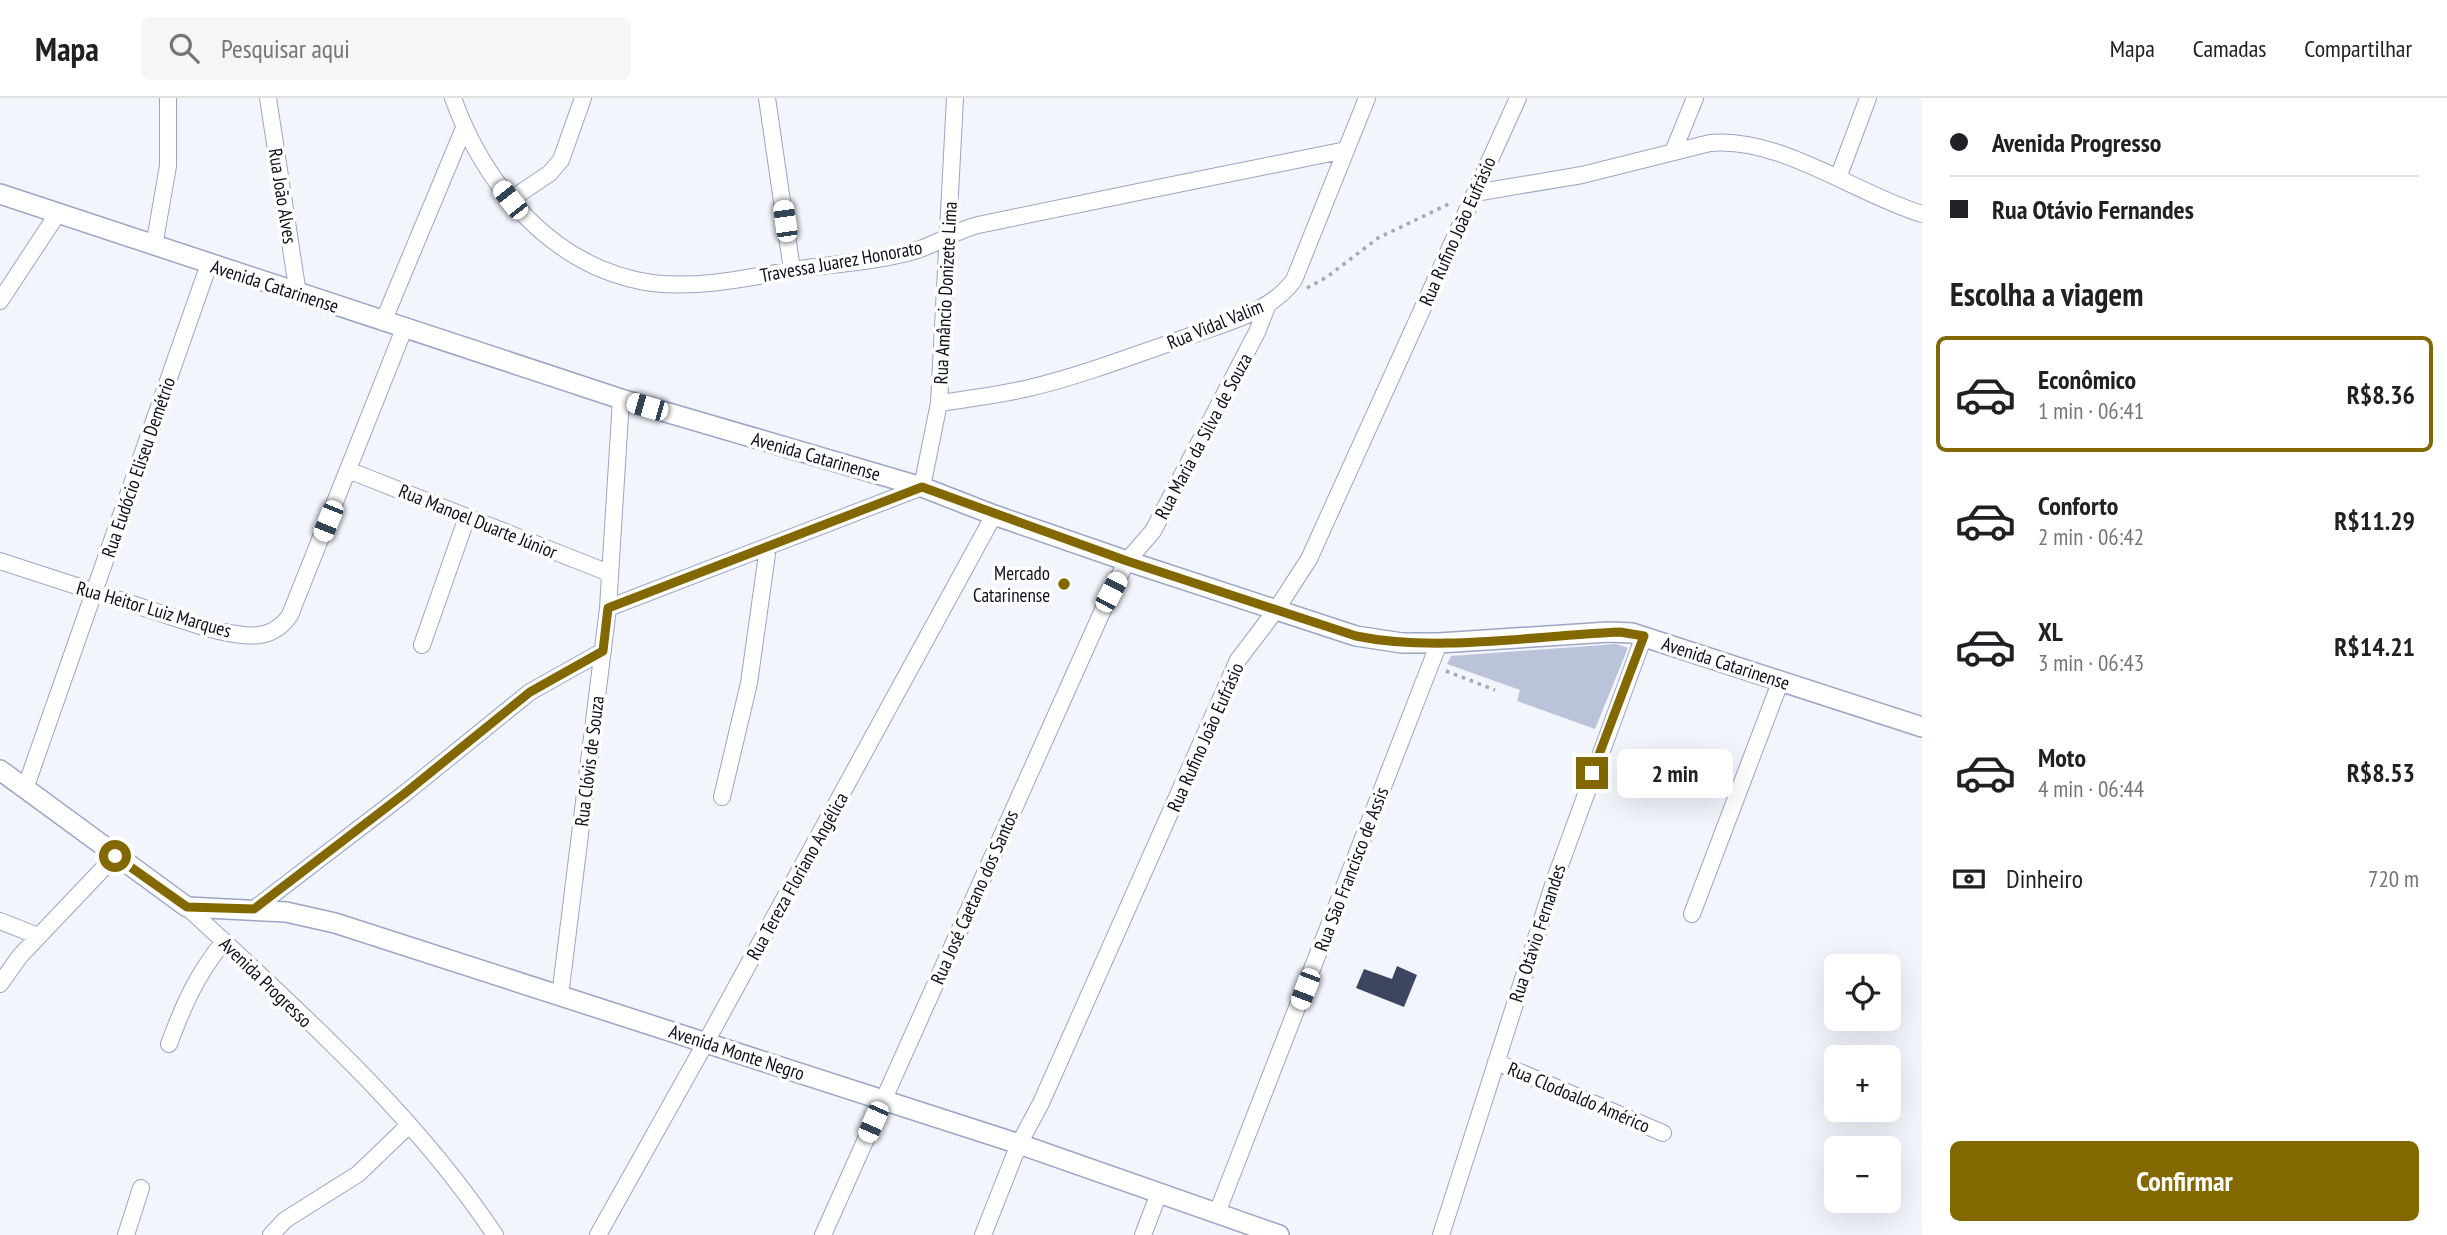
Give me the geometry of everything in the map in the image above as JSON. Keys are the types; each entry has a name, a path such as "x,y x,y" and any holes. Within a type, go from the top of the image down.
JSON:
{"street":[{"path":"154,246 167,166 168,98"},
{"name":"Rua João Alves","path":"268,98 298,294"},
{"name":"Travessa Juarez Honorato","path":"453,98 464,128 480,158 510,200 557,244 605,270 653,283 711,282 915,251 974,226 1346,150"},
{"path":"510,200 550,173 561,160 583,98"},
{"path":"767,98 792,270"},
{"name":"Rua Amâncio Donizete Lima","path":"922,487 939,403 955,98"},
{"name":"Rua Vidal Valim","path":"939,403 1031,387 1074,375 1212,328 1268,304 1287,290 1294,280 1367,98"},
{"name":"Rua Rufino João Eufrásio","path":"983,1235 1019,1144 1041,1103 1238,660 1276,610 1309,559 1518,98"},
{"path":"1673,152 1695,98"},
{"path":"1838,178 1868,98"},
{"path":"383,322 464,128"},
{"path":"1475,193 1582,175 1710,143 1728,141 1757,147 1838,178 1899,207 1922,214"},
{"name":"Avenida Catarinense","path":"0,194 621,399 922,487 1127,561 1356,636 1402,643 1439,643 1620,632 1644,636 1922,727"},
{"path":"0,301 58,213"},
{"name":"Rua Eudócio Eliseu Demétrio","path":"25,789 209,264"},
{"name":"Rua Maria da Silva de Souza","path":"1127,561 1153,531 1257,332 1268,304"},
{"name":"Rua Heitor Luiz Marques","path":"0,561 209,629 234,634 273,633 282,627 290,615 404,329"},
{"name":"Rua Clóvis de Souza","path":"560,996 608,608 621,399"},
{"name":"Rua Manoel Duarte Júnior","path":"348,470 609,573"},
{"path":"608,608 922,487"},
{"name":"Rua Tereza Floriano Angélica","path":"598,1235 994,515"},
{"path":"422,645 467,517"},
{"path":"722,797 749,683 768,547"},
{"name":"Rua José Caetano dos Santos","path":"823,1235 1105,604 1127,561"},
{"name":"Rua Otávio Fernandes","path":"1441,1235 1555,879 1644,636"},
{"name":"Rua São Francisco de Assis","path":"1217,1213 1439,643"},
{"path":"254,909 404,794 530,692 603,651"},
{"path":"1692,914 1781,680"},
{"name":"Avenida Progresso","path":"0,770 187,907 292,1005 409,1125 447,1169 495,1235"},
{"path":"0,984 38,936 115,856"},
{"name":"Avenida Monte Negro","path":"187,907 286,912 335,923 1019,1144 1279,1235"},
{"path":"0,921 38,936"},
{"path":"169,1044 187,997 204,966 223,941"},
{"name":"Rua Clodoaldo Américo","path":"1496,1062 1662,1133"},
{"path":"271,1235 285,1220 358,1174 409,1125"},
{"path":"126,1235 141,1188"},
{"path":"1143,1235 1159,1193"}],"path":[{"path":"1287,290 1307,288 1327,277 1388,232 1475,193"},
{"path":"1431,665 1495,690"}],"shaded area":[{"path":"1616,644 1628,648 1595,729 1517,701 1520,690 1447,664 1451,656"}],"building":[{"path":"1397,966 1417,975 1404,1007 1356,988 1364,969 1392,979"}],"place":[{"name":"Mercado Catarinense","path":"1064,584"}],"route":[{"path":"115,856 187,907 254,909 404,794 511,706 550,679 603,651 608,608 922,487 1127,561 1326,628 1379,641 1439,643 1620,632 1644,636 1592,773"}]}
